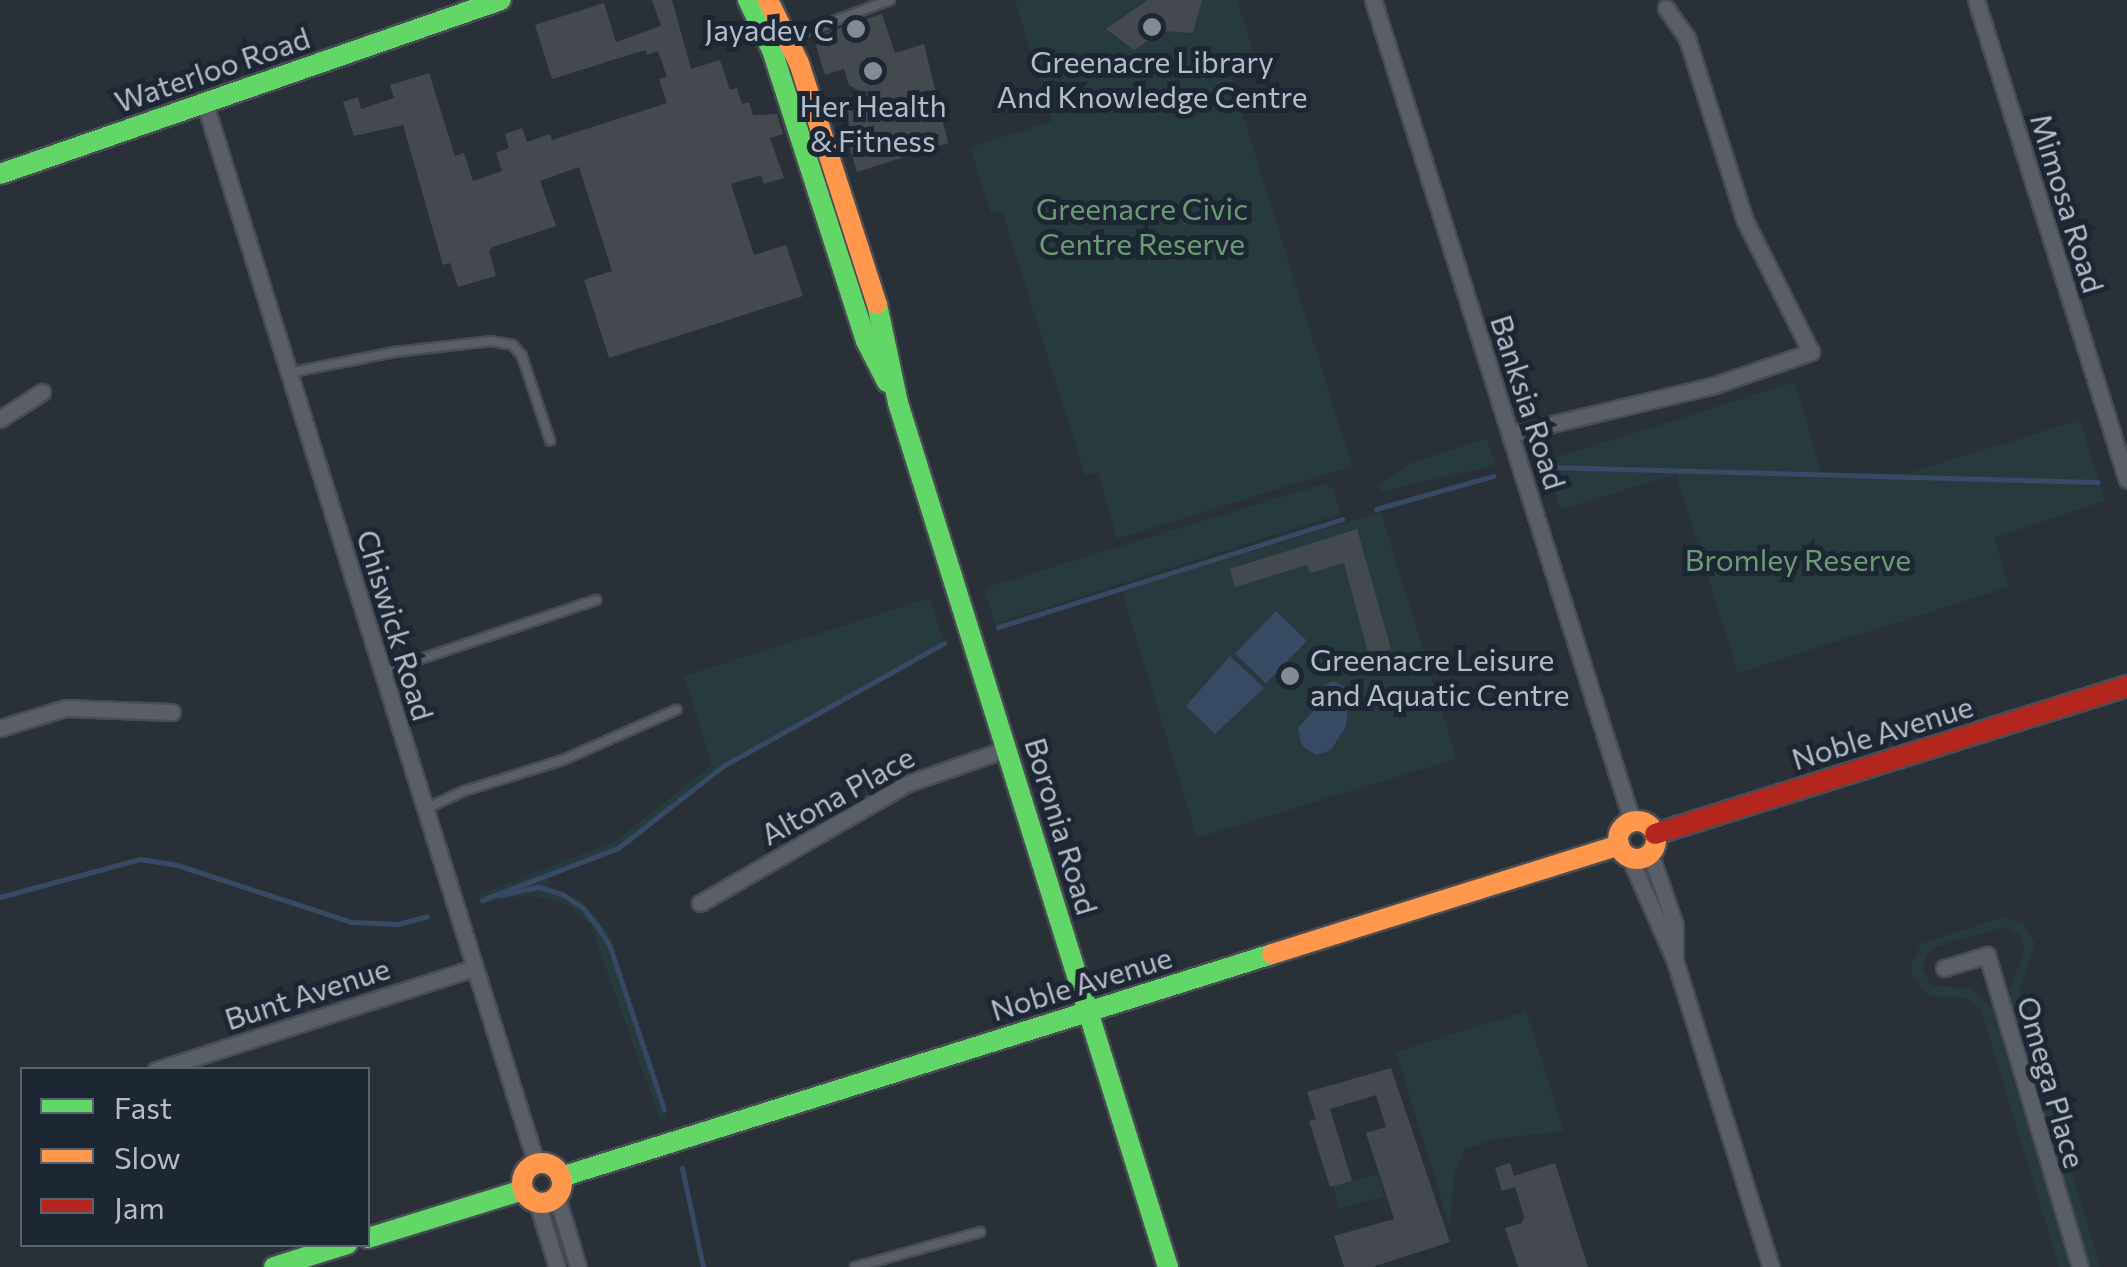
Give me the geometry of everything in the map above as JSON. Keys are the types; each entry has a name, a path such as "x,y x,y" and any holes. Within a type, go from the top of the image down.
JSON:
{"main road":[{"name":"Waterloo Road","path":"0,174 501,0"},
{"name":"Boronia Road","path":"748,0 776,63 866,341 898,403"},
{"name":"Boronia Road","path":"768,0 788,38 833,161 887,335 898,403 1168,1267"},
{"name":"Noble Avenue","path":"370,1237 545,1191 1088,1012 1638,847 2127,686"},
{"path":"1632,822 1649,825 1638,847"},
{"path":"536,1163 554,1166 545,1191 526,1171 536,1163"},
{"path":"274,1267 337,1247"}],"street":[{"name":"Banksia Road","path":"1373,0 1632,822"},
{"name":"Mimosa Road","path":"1976,0 2127,480"},
{"path":"1510,434 1712,386 1812,352 1745,222 1687,38 1666,8"},
{"name":"Chiswick Road","path":"204,104 536,1163"},
{"path":"0,418 42,392"},
{"path":"0,728 66,708 172,712"},
{"name":"Altona Place","path":"700,903 906,784 1006,749"},
{"path":"1638,847 1675,925 1675,961 1770,1267"},
{"name":"Omega Place","path":"1944,968 1987,955 2080,1267"},
{"name":"Bunt Avenue","path":"165,1067 474,968"},
{"path":"545,1191 558,1267"},
{"path":"545,1191 578,1267"}],"lane":[{"path":"788,38 890,0"},
{"path":"288,373 395,352 491,341 514,345 522,356 550,440"},
{"path":"382,672 596,600"},
{"path":"424,809 464,791 563,760 676,710"},
{"path":"855,1267 980,1232"}],"green space":[{"name":"Greenacre Civic Centre Reserve","path":"1015,0 1237,0 1255,57 1228,67 1352,466 1117,539 1098,472 1085,475 1002,211 991,214 970,147 1052,121"},
{"name":"Bromley Reserve","path":"1795,382 1821,472 1905,474 2080,420 2105,501 1994,538 2009,587 1738,673 1676,474 1560,510 1545,461"},
{"path":"1487,438 1495,465 1381,492 1378,485 1411,463"},
{"path":"1323,484 1333,488 1341,514 995,624 984,588"},
{"name":"Greenacre Leisure and Aquatic Centre","path":"1381,512 1456,759 1197,838 1122,591"},
{"path":"930,598 945,646 717,772 629,845 547,879 550,887 580,899 609,933 667,1117 660,1119 590,924 570,907 548,898 522,896 481,904 478,895 617,840 712,765 684,676"},
{"path":"2004,917 2024,924 2035,944 2020,988 2021,1004 2100,1267 2090,1267 2014,1017 2010,989 2024,951 2020,935 2003,927 1935,947 1926,955 1922,970 1932,986 1971,988 1992,1008 2070,1267 2059,1267 1981,1009 1964,997 1930,997 1912,976 1912,962 1922,943"},
{"path":"1526,1011 1564,1131 1497,1139 1465,1149 1454,1174 1450,1227 1396,1052"},
{"path":"1378,1174 1384,1196 1339,1208 1333,1186"}],"water":[{"path":"1276,611 1307,641 1266,683 1235,653"},
{"path":"1230,656 1264,688 1215,734 1186,706"},
{"path":"1333,681 1343,686 1349,696 1346,726 1331,750 1316,755 1302,746 1298,728 1316,708 1321,687"}],"building":[{"path":"652,0 672,0 691,69 720,60 730,90 737,88 742,104 749,102 753,115 777,114 783,134 770,138 784,178 764,184 761,175 731,184 754,255 786,245 803,296 609,358 584,280 612,271 579,167 540,181 556,226 493,247 489,251 496,276 458,287 450,263 443,265 403,125 354,136 343,102 358,97 361,109 394,98 390,85 429,73 455,156 464,153 473,181 502,171 496,153 509,148 505,134 522,128 527,142 550,134 552,140 667,103 659,79 667,77 658,51 647,55 645,50 552,79 535,25 604,3 616,42 661,26"},
{"name":"Greenacre Library And Knowledge Centre","path":"1148,0 1202,0 1193,33 1162,31 1134,50 1106,29"},
{"path":"882,14 895,53 924,44 948,143 857,172 839,113 877,102 849,85 844,69 825,75 816,46 822,34"},
{"path":"1357,529 1391,649 1369,657 1344,563 1310,573 1307,565 1235,587 1230,569"},
{"path":"1391,1068 1450,1242 1372,1267 1344,1267 1334,1236 1394,1219 1366,1133 1386,1127 1376,1095 1330,1109 1352,1181 1330,1187 1309,1121 1316,1119 1307,1092"},
{"path":"1510,1163 1514,1176 1555,1163 1588,1267 1518,1267 1505,1228 1522,1223 1524,1216 1515,1187 1502,1191 1495,1168"}],"waterway":[{"path":"1549,467 2098,482"},
{"path":"1376,509 1493,476"},
{"path":"998,627 1342,519"},
{"path":"482,900 618,848 723,766 944,643"},
{"path":"0,897 140,859 177,865 351,922 398,924 427,916"},
{"path":"500,895 538,887 562,894 583,908 598,927 610,947 664,1109"},
{"path":"682,1168 703,1267"}],"traffic: fast":[{"path":"0,174 501,0"},
{"path":"748,0 772,50 866,341 887,382"},
{"path":"877,304 898,403 1168,1267"},
{"path":"561,1177 1272,954"},
{"path":"370,1237 523,1190"},
{"path":"274,1267 337,1247"}],"traffic: slow":[{"path":"768,0 799,63 877,304"},
{"path":"1637,821 1650,827 1656,840 1650,853 1637,859 1624,853 1618,840 1624,827 1637,821"},
{"path":"1272,954 1619,845"},
{"path":"542,1163 556,1169 562,1183 556,1197 542,1203 528,1197 522,1183 528,1169 542,1163"}],"traffic: jam":[{"path":"1655,834 2127,686"}],"place":[{"name":"Greenacre Library And Knowledge Centre","path":"1152,27"},
{"name":"Jayadev C","path":"856,29"},
{"name":"Her Health & Fitness","path":"873,71"},
{"name":"Greenacre Leisure and Aquatic Centre","path":"1290,676"}]}
